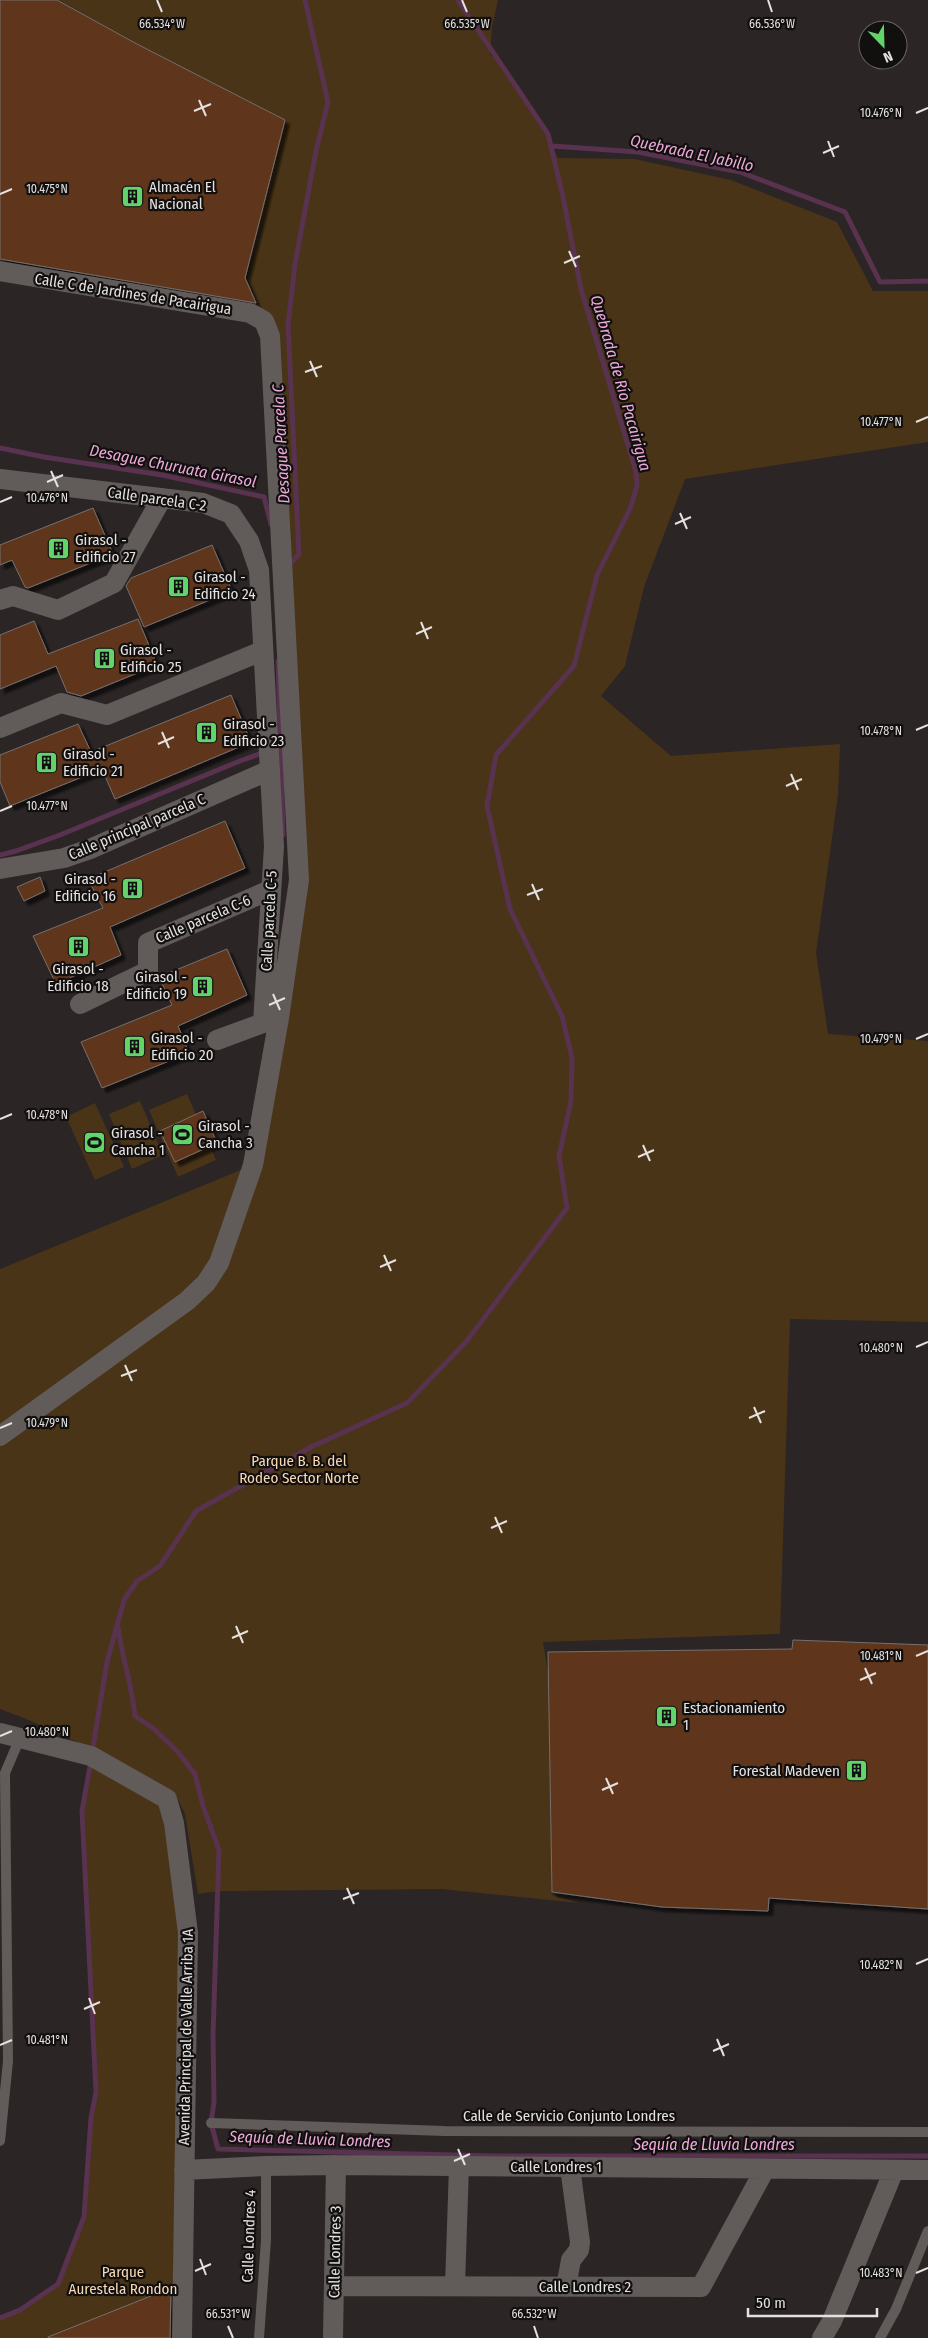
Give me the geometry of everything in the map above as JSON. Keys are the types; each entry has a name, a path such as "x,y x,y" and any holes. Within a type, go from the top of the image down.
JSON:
{"street":[{"name":"Calle C de Jardines de Pacairigua","path":"0,271 250,313 264,321 270,336 299,880 279,1018 253,1165 219,1263 206,1283 187,1301 0,1436"},
{"name":"Calle parcela C-2","path":"0,479 203,503 231,514 249,541 258,570 270,770"},
{"path":"0,600 13,596 58,610 114,583 162,498"},
{"path":"0,728 60,703 107,715 262,652"},
{"name":"Calle principal parcela C","path":"0,869 64,858 90,849 270,770"},
{"name":"Calle parcela C-5","path":"217,1040 263,1023 274,846 270,770"},
{"name":"Calle parcela C-6","path":"80,1004 148,971 148,943 270,890"},
{"name":"Avenida Principal de Valle Arriba 1A","path":"0,1733 91,1756 167,1799 174,1823 188,1933 182,2338"},
{"name":"Calle Londres 1","path":"184,2170 336,2165 928,2170"},
{"name":"Calle Londres 3","path":"333,2338 336,2165"},
{"path":"454,2286 459,2166"},
{"path":"566,2287 571,2260 579,2250 580,2242 570,2167"},
{"name":"Calle Londres 2","path":"334,2286 702,2287 765,2169"},
{"path":"822,2338 832,2321 894,2170"}],"lane":[{"path":"0,2141 8,2061 3,1848 5,1773 20,1738"},
{"name":"Calle de Servicio Conjunto Londres","path":"211,2123 444,2130 928,2132"},
{"name":"Calle Londres 4","path":"259,2338 266,2240 266,2166"},
{"path":"880,2338 896,2309 928,2231"}],"green space":[{"name":"Parque B. B. del Rodeo Sector Norte","path":"59,0 498,0 492,27 490,54 494,57 536,119 558,158 634,159 731,180 837,222 873,291 928,291 928,442 685,479 644,587 625,666 601,696 671,756 840,744 838,795 816,953 828,1034 928,1041 928,1322 790,1319 780,1634 543,1642 549,1679 552,1895 579,1903 441,1889 219,1891 198,1894 185,1814 175,1793 99,1752 0,1709 0,1269 253,1165 292,868 273,386 247,283 278,116 135,43"},
{"name":"Girasol - Cancha 3","path":"187,1094 216,1160 178,1177 149,1110"},
{"path":"140,1101 163,1155 132,1169 109,1114"},
{"name":"Girasol - Cancha 1","path":"95,1103 124,1167 95,1180 66,1117"},
{"name":"Parque Aurestela Rondon","path":"93,1761 165,1801 179,1881 179,2338 0,2338 0,2319 21,2311 60,2284 86,2217 92,2116 98,2090 84,1813"}],"building":[{"name":"Almacén El Nacional","path":"0,0 57,0 135,43 285,120 245,278 256,303 0,259"},
{"name":"Girasol - Edificio 27","path":"93,508 113,554 28,588 25,587 12,560 0,565 0,545"},
{"name":"Girasol - Edificio 24","path":"212,545 232,591 144,627 126,586 131,578"},
{"name":"Girasol - Edificio 25","path":"138,619 157,665 81,696 67,692 56,666 0,689 0,635 34,621 48,654"},
{"path":"231,695 251,742 115,799 102,769 10,806 0,782 0,755 78,724 91,752"},
{"path":"225,821 245,868 110,927 121,955 56,984 33,936 103,908 88,879"},
{"path":"40,877 45,891 24,901 17,887"},
{"path":"227,949 247,995 178,1026 189,1053 102,1088 81,1042 172,1005 159,977"},
{"path":"203,1111 217,1143 175,1162 160,1131"},
{"path":"793,1640 928,1645 928,1909 769,1898 768,1911 662,1907 552,1892 548,1652 792,1649"},
{"path":"171,2288 170,2338 48,2338 48,2337"}],"waterway":[{"name":"Desague Parcela C","path":"289,565 299,554 288,325 295,264 316,151 328,102 305,0"},
{"name":"Quebrada de Río Pacairigua","path":"92,1753 107,1662 124,1600 137,1581 160,1566 196,1511 311,1447 407,1403 466,1342 567,1208 559,1156 571,1101 572,1058 562,1016 510,909 487,806 496,755 574,666 597,575 630,509 637,486 636,472 581,289 563,197 548,134 458,0"},
{"name":"Quebrada El Jabillo","path":"552,146 638,152 740,172 845,212 880,282 928,281"},
{"name":"Desague Churuata Girasol","path":"0,448 44,457 162,475 264,497 271,524"},
{"name":"Desague Parcela C","path":"278,661 283,835"},
{"path":"0,855 60,835 265,752"},
{"name":"Sequía de Lluvia Londres","path":"118,1627 135,1716 153,1728 178,1752 195,1774 203,1806 219,1850 213,2035 214,2102 211,2123 218,2149 494,2156 928,2156"},
{"name":"Quebrada de Río Pacairigua","path":"0,2318 20,2310 58,2284 84,2217 91,2118 96,2092 82,1811 91,1761"}],"place":[{"name":"Almacén El Nacional","path":"133,196"},
{"name":"Girasol - Edificio 27","path":"59,549"},
{"name":"Girasol - Edificio 24","path":"178,586"},
{"name":"Girasol - Edificio 25","path":"104,659"},
{"name":"Girasol - Edificio 23","path":"207,733"},
{"name":"Girasol - Edificio 21","path":"47,763"},
{"name":"Girasol - Edificio 16","path":"132,888"},
{"name":"Girasol - Edificio 18","path":"78,946"},
{"name":"Girasol - Edificio 19","path":"203,986"},
{"name":"Girasol - Edificio 20","path":"135,1047"},
{"name":"Girasol - Cancha 3","path":"182,1135"},
{"name":"Girasol - Cancha 1","path":"95,1142"},
{"name":"Estacionamiento 1","path":"667,1717"},
{"name":"Forestal Madeven","path":"856,1771"}]}
